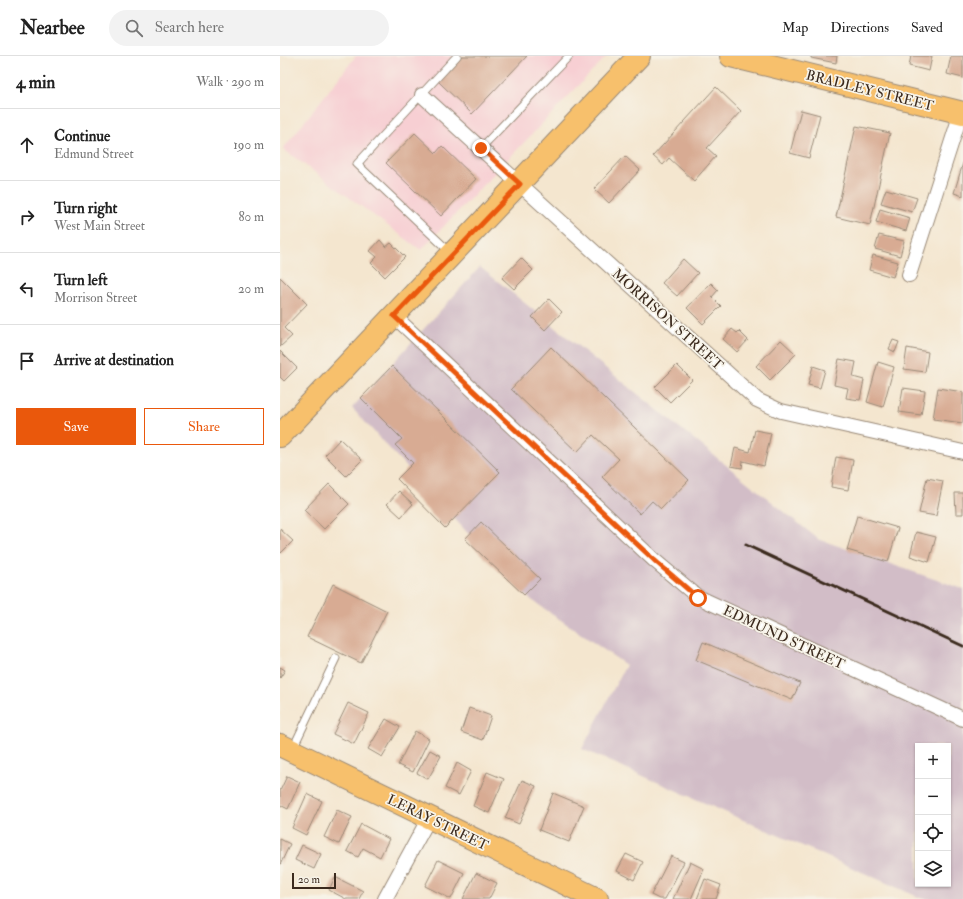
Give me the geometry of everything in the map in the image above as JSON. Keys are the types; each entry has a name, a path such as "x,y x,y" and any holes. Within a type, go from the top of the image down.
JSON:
{"main road":[{"path":"280,436 520,184 639,56"},
{"name":"BRADLEY STREET","path":"731,56 962,113"},
{"name":"LERAY STREET","path":"286,748 597,899"}],"street":[{"name":"MORRISON STREET","path":"422,95 758,400 781,411 963,452"},
{"path":"909,275 962,113"},
{"name":"EDMUND STREET","path":"394,316 649,555 698,598 963,720"},
{"path":"385,899 429,818"}],"lane":[{"path":"452,254 357,164 457,56"},
{"path":"481,148 569,56"},
{"path":"286,748 336,658"}],"shaded area":[{"path":"356,56 607,56 421,250 283,149"},
{"path":"480,267 818,539 963,589 963,899 923,899 582,749 626,665 526,596 352,408"}],"building":[{"path":"462,56 527,56 472,114 438,81"},
{"path":"811,56 837,56 836,63 811,58"},
{"path":"911,56 932,56 929,71 909,66"},
{"path":"951,56 963,56 963,78 947,74"},
{"path":"716,87 741,111 707,148 716,156 694,181 669,158 663,165 653,156"},
{"path":"801,110 820,115 809,158 790,153"},
{"path":"856,126 890,133 870,225 836,217"},
{"path":"415,133 436,153 442,146 476,179 441,216 386,163"},
{"path":"625,156 640,170 609,203 594,189"},
{"path":"963,163 963,196 954,193"},
{"path":"886,189 917,198 912,212 881,203"},
{"path":"880,209 910,218 906,231 876,222"},
{"path":"879,235 904,241 900,256 875,249"},
{"path":"380,240 386,247 391,243 405,257 385,277 371,263 377,257 370,251"},
{"path":"873,255 898,262 893,277 869,270"},
{"path":"521,258 533,270 514,289 502,278"},
{"path":"683,259 698,273 677,296 662,283"},
{"path":"280,277 307,304 284,328 292,336 280,347"},
{"path":"711,283 718,290 712,297 721,306 703,324 687,308"},
{"path":"549,299 562,312 545,330 532,317"},
{"path":"732,329 737,333 739,331 748,340 737,352 723,339"},
{"path":"781,340 796,354 770,380 756,366"},
{"path":"893,340 899,342 895,352 889,349"},
{"path":"551,347 689,480 661,509 652,501 640,514 602,477 619,459 593,435 577,452 511,389"},
{"path":"907,348 928,352 925,372 904,369"},
{"path":"280,351 297,368 284,381 280,377"},
{"path":"839,359 856,362 853,377 864,380 860,400 846,398 848,388 834,385"},
{"path":"878,362 894,367 883,407 867,402"},
{"path":"677,365 692,380 670,402 655,387"},
{"path":"392,366 500,472 445,528 397,479 413,463 395,445 402,439 361,398"},
{"path":"813,366 825,370 820,388 808,385"},
{"path":"903,388 925,391 921,415 899,412"},
{"path":"938,388 963,392 963,423 933,419"},
{"path":"755,430 771,433 764,466 743,461 742,468 731,466 735,448 750,452"},
{"path":"340,439 362,460 346,476 325,455"},
{"path":"836,457 853,460 848,490 831,487"},
{"path":"927,478 943,481 936,516 919,513"},
{"path":"329,484 349,504 324,529 304,510"},
{"path":"399,491 413,504 401,517 387,504"},
{"path":"955,493 963,493 963,514 956,514"},
{"path":"857,516 898,528 888,562 847,550"},
{"path":"481,522 540,579 524,595 465,539"},
{"path":"280,529 293,541 281,553 280,552"},
{"path":"916,532 936,537 929,562 910,556"},
{"path":"333,584 387,611 361,663 307,637"},
{"path":"703,642 800,683 792,700 696,660"},
{"path":"280,667 285,670 280,678"},
{"path":"348,703 369,713 354,744 333,734"},
{"path":"469,708 491,716 483,740 461,732"},
{"path":"386,719 400,727 382,757 368,749"},
{"path":"415,731 429,739 413,772 398,765"},
{"path":"430,750 441,756 428,779 417,773"},
{"path":"457,763 471,771 459,795 445,788"},
{"path":"487,772 504,779 489,813 473,806"},
{"path":"287,776 300,782 288,809 280,805 280,791"},
{"path":"522,780 536,786 519,824 505,818"},
{"path":"553,793 584,806 569,842 539,830"},
{"path":"307,794 322,801 306,835 292,828"},
{"path":"337,810 352,817 339,844 324,837"},
{"path":"361,824 389,839 380,857 363,848 358,857 347,851"},
{"path":"280,839 290,844 280,865"},
{"path":"302,845 321,854 314,869 295,860"},
{"path":"626,854 643,862 634,880 617,871"},
{"path":"671,856 684,862 665,899 659,899 651,895"},
{"path":"438,860 464,873 451,899 425,886"},
{"path":"690,862 704,869 691,899 673,899"},
{"path":"476,873 497,883 489,899 463,899"},
{"path":"335,877 363,891 359,899 346,899 329,890"},
{"path":"705,879 721,885 716,899 697,899"}],"railway":[{"path":"746,545 963,646"}],"route":[{"path":"481,148 520,184 394,316 654,560 698,598"}]}
